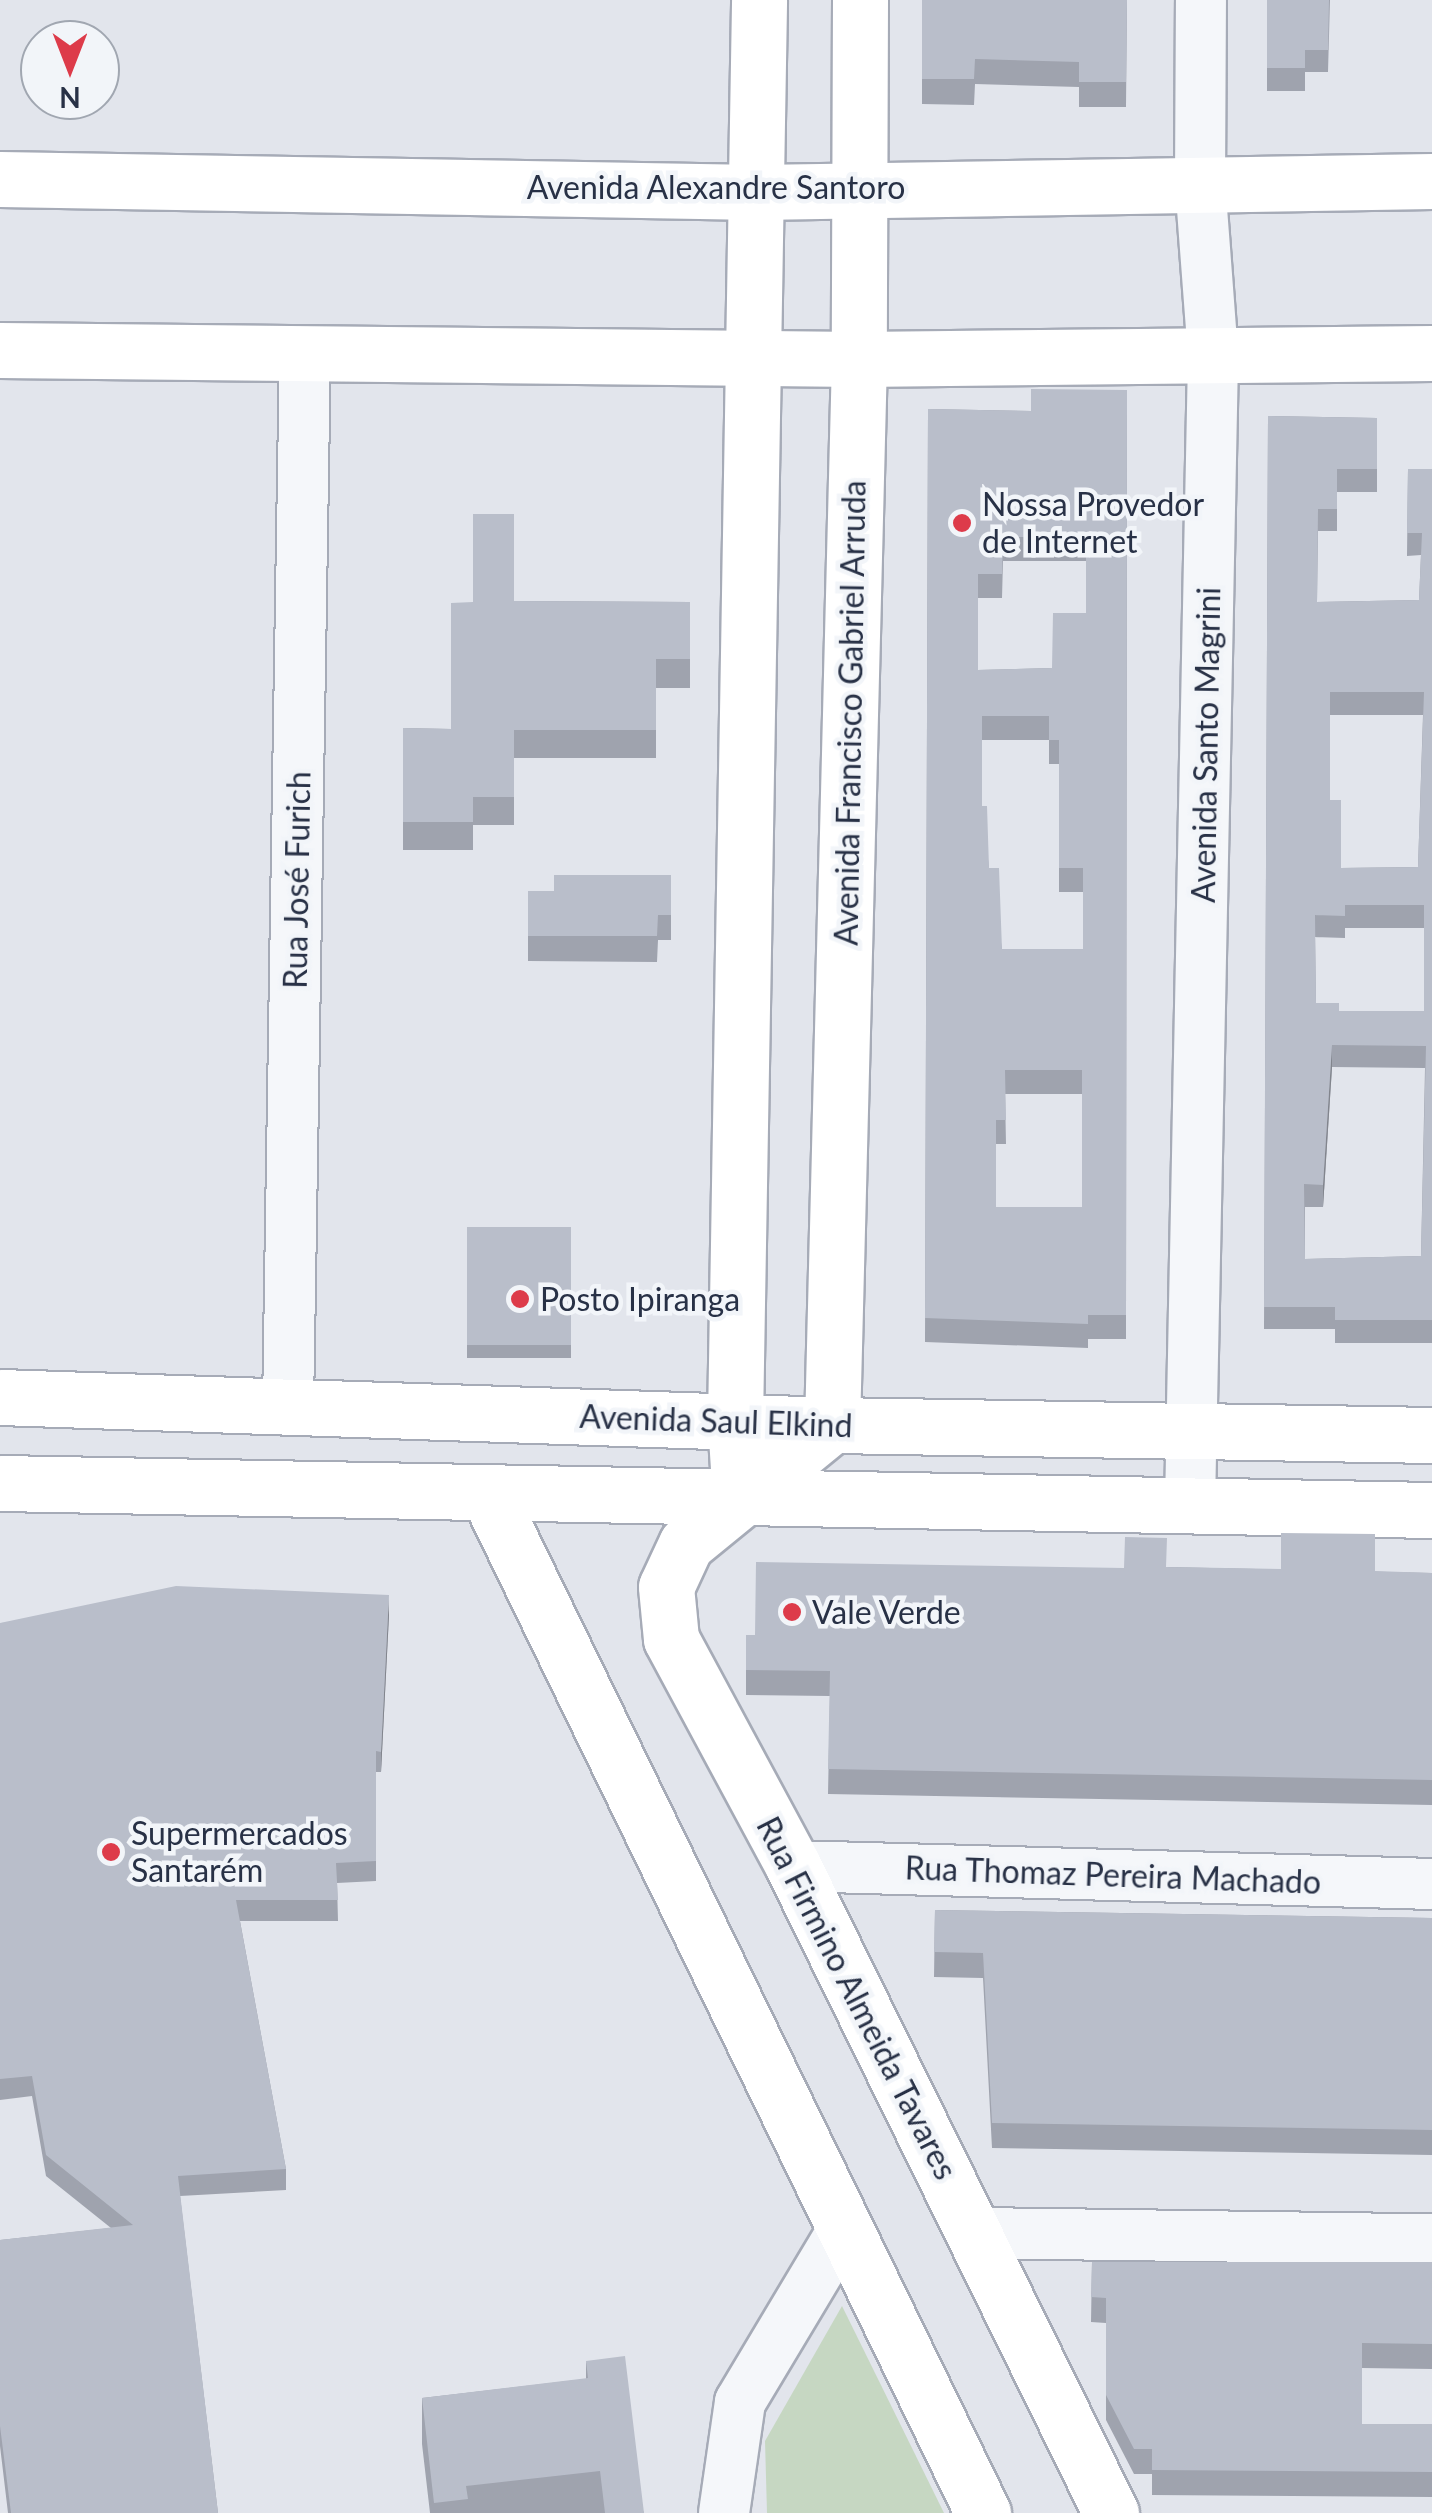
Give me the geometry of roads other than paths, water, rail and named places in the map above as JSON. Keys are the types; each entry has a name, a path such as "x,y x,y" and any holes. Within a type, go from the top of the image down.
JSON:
{"main road":[{"path":"740,1500 736,1421 759,0"},
{"name":"Avenida Francisco Gabriel Arruda","path":"832,1425 859,359 860,0"},
{"name":"Avenida Alexandre Santoro","path":"0,179 756,192 859,186 1432,181"},
{"path":"0,350 754,354 859,359 1432,353"},
{"name":"Avenida Saul Elkind","path":"0,1397 832,1425 1432,1435"},
{"name":"Rua Firmino Almeida Tavares","path":"832,1425 686,1544 666,1587 672,1639 793,1866 1111,2513"},
{"path":"0,1482 740,1500 1432,1510"},
{"path":"488,1494 984,2513"}],"street":[{"name":"Avenida Santo Magrini","path":"1190,1505 1213,355 1200,183 1201,0"},
{"name":"Rua José Furich","path":"288,1408 305,352"},
{"name":"Rua Thomaz Pereira Machado","path":"793,1866 1432,1884"},
{"path":"724,2513 740,2402 844,2228"},
{"path":"976,2234 1432,2240"}],"place":[{"name":"Nossa Provedor de Internet","path":"962,523"},
{"name":"Posto Ipiranga","path":"520,1299"},
{"name":"Vale Verde","path":"792,1612"},
{"name":"Supermercados Santarém","path":"111,1852"}]}
